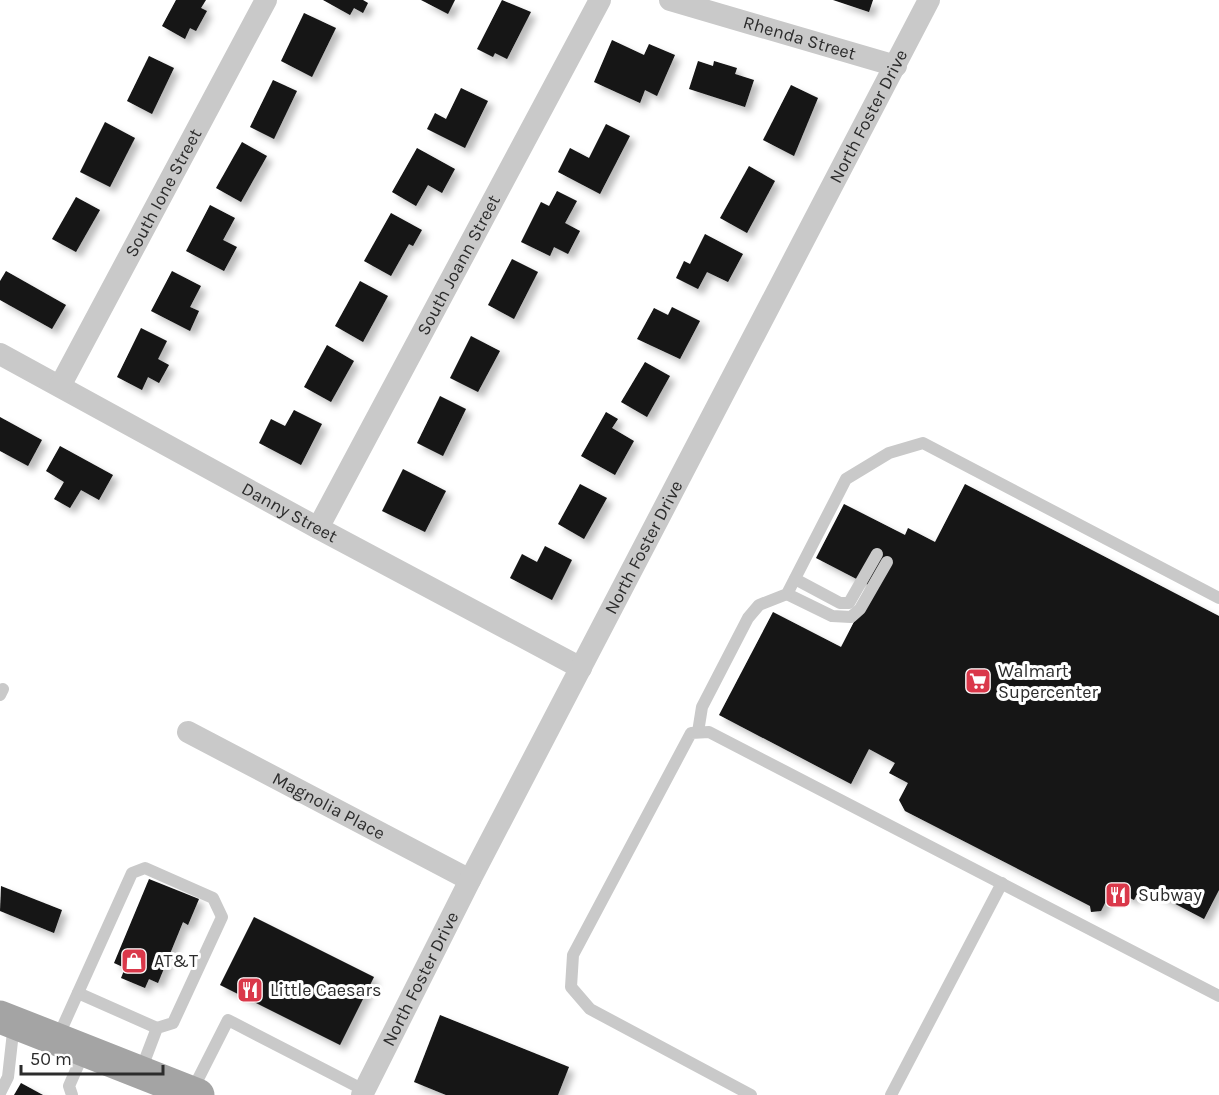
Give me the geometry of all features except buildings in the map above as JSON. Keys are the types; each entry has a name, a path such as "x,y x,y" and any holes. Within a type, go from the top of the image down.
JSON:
{"main road":[{"path":"7,1019 185,1092"}],"street":[{"name":"South Ione Street","path":"60,386 266,0"},
{"name":"South Joann Street","path":"318,528 600,0"},
{"name":"Rhenda Street","path":"670,0 896,66"},
{"name":"North Foster Drive","path":"363,1092 470,880 929,0"},
{"name":"Danny Street","path":"0,354 318,528 581,668"},
{"name":"Magnolia Place","path":"188,732 470,880"}],"lane":[{"path":"698,732 702,707 748,618 759,605 788,594 846,479 889,453 923,443 1219,598"},
{"path":"788,594 832,616 851,617 861,609 882,558 849,603 840,603 795,579"},
{"path":"751,1095 590,1009 571,987 573,955 691,732 709,732 1219,996"},
{"path":"72,1095 69,1086 71,1044 78,993 132,873 145,868 213,898 222,917 173,1023 157,1028 78,993"},
{"path":"891,1095 1002,883"},
{"path":"0,1094 8,1077 7,1019"},
{"path":"185,1092 228,1020 363,1092"},
{"path":"140,1072 157,1028"}],"place":[{"name":"Walmart Supercenter","path":"978,681"},
{"name":"Subway","path":"1118,895"},
{"name":"AT&T","path":"134,961"},
{"name":"Little Caesars","path":"250,990"}]}
